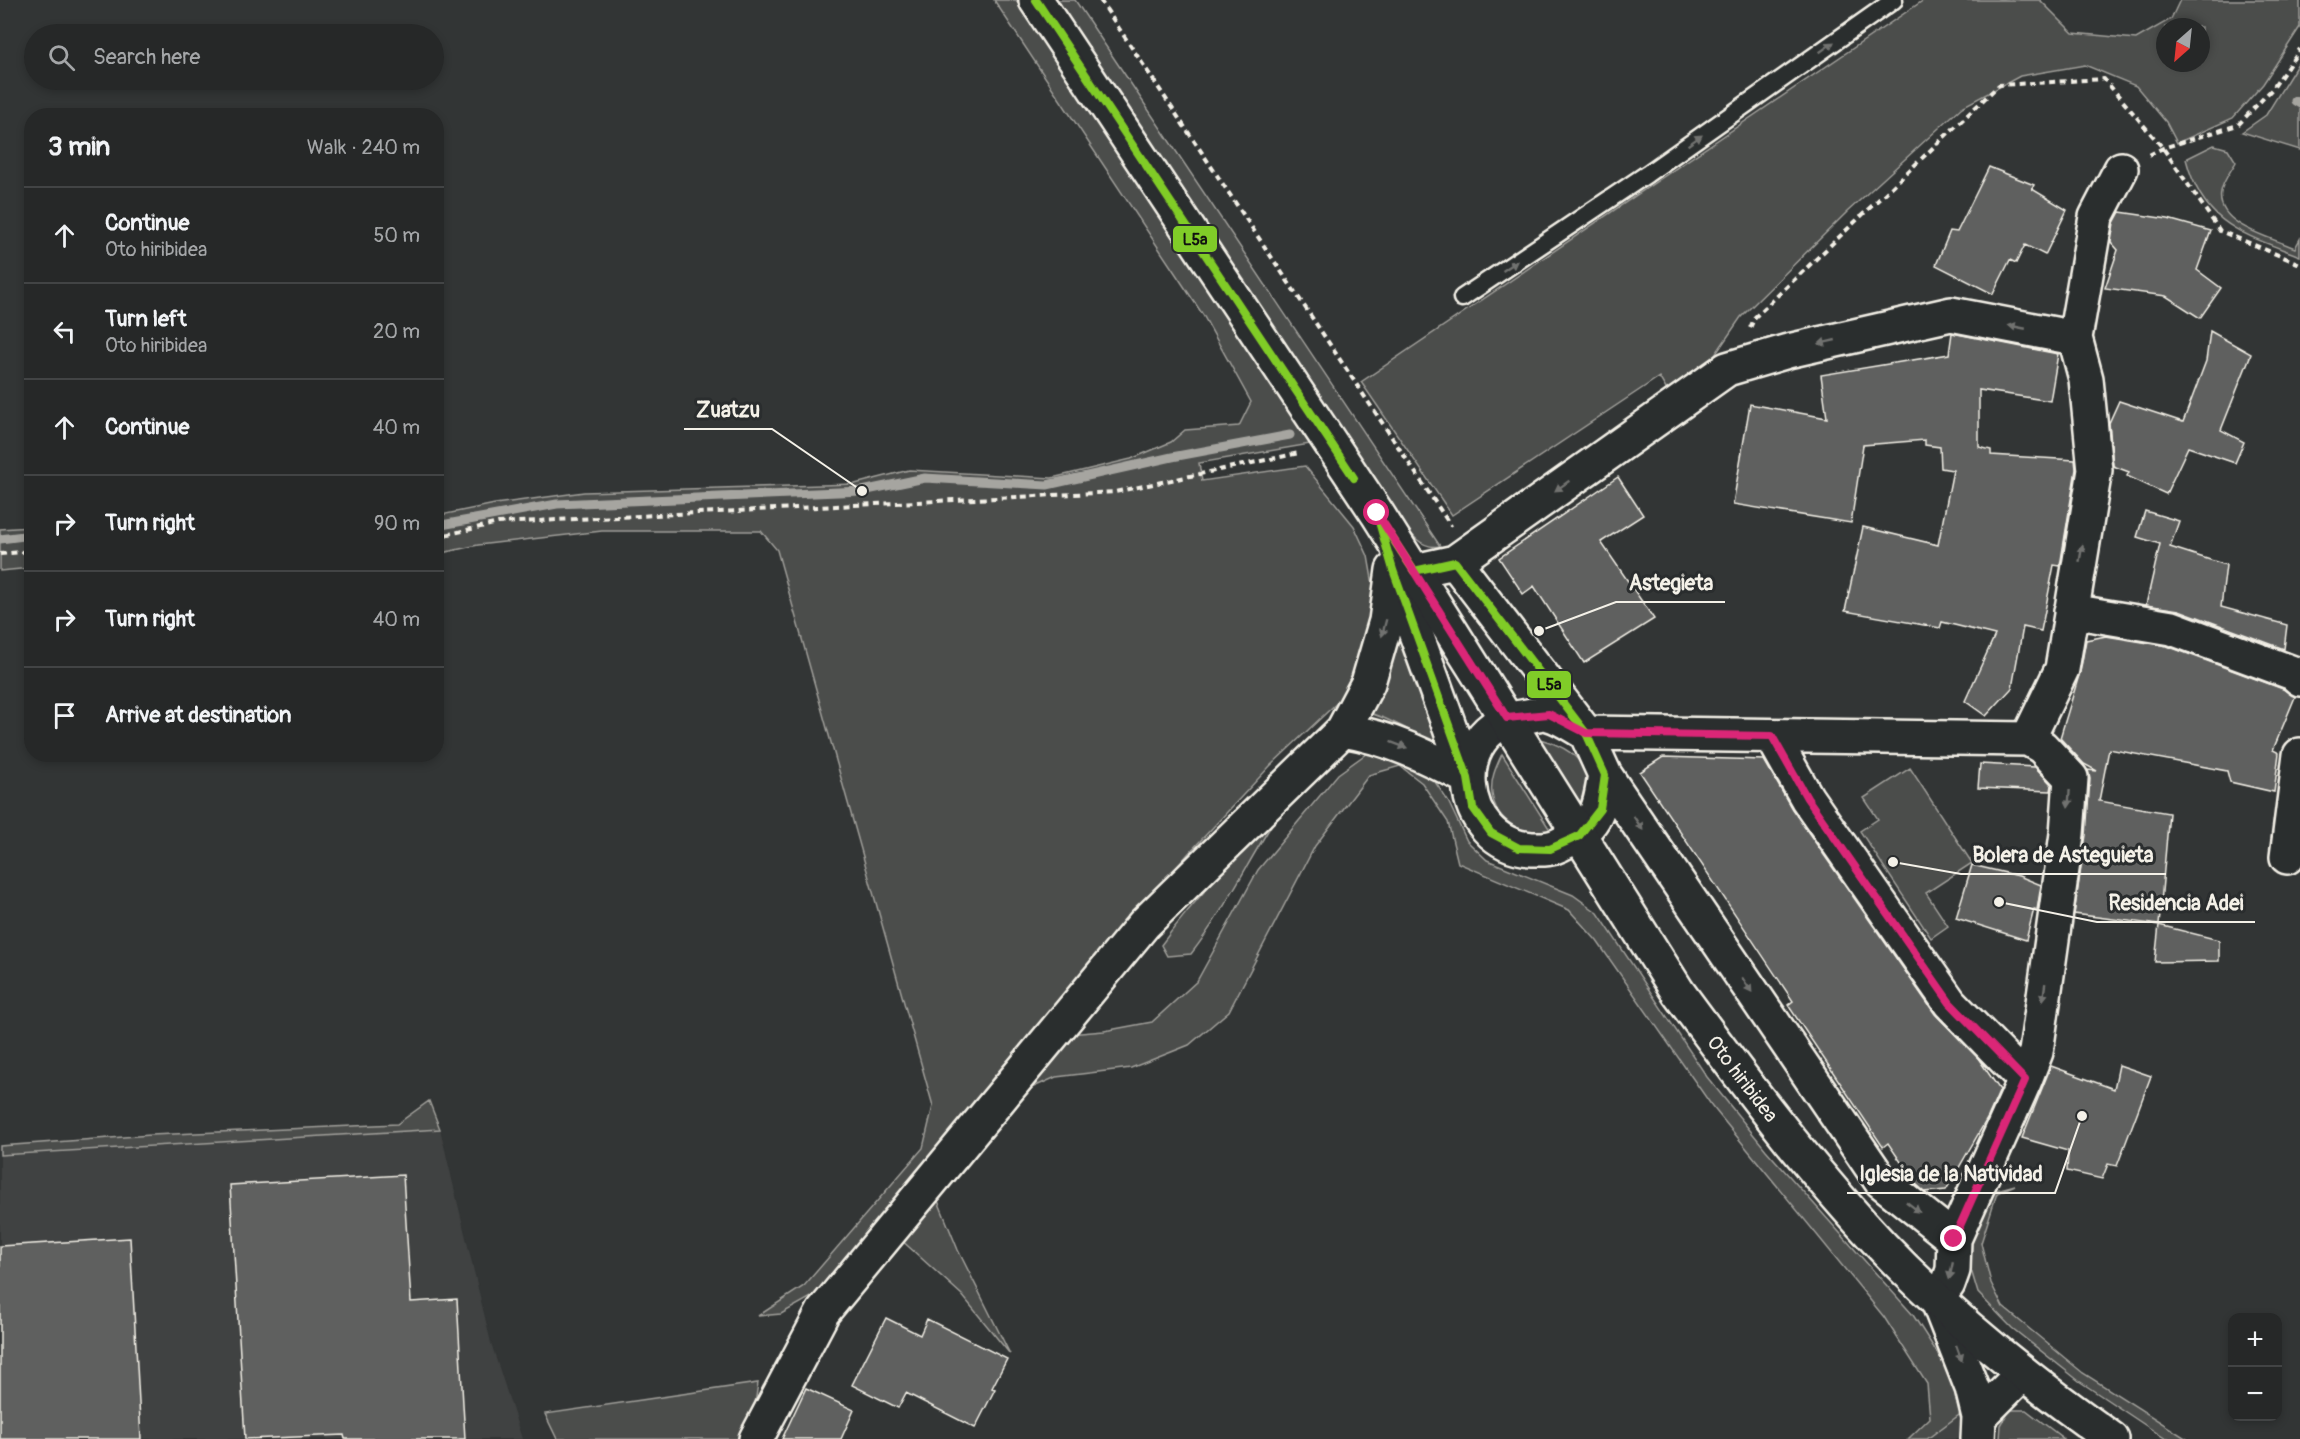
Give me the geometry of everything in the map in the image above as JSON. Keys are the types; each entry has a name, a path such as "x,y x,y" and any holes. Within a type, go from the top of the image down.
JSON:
{"street":[{"name":"Oto hiribidea","path":"1036,0 1377,513 1403,571 1507,718 1578,836 1678,992 1721,1051 1839,1199 1884,1248 1937,1299 2023,1373 2109,1438"},
{"path":"2028,739 2062,669 2095,470 2086,379 2075,338 2096,217 2121,169"},
{"path":"1403,571 1455,562 1727,369 1788,351 1951,314 2075,338"},
{"path":"1455,562 1586,733 1605,775 1881,1181 1954,1239"},
{"path":"756,1439 822,1312 1144,924 1343,730 1368,683 1403,571"},
{"path":"1403,571 1468,778 1473,808 1491,833 1519,848 1550,849 1578,836 1600,809 1605,775"},
{"path":"2071,611 2172,628 2293,673 2300,679"},
{"path":"1468,778 1473,753 1487,733 1507,718 1549,714 1586,733 2028,739 2043,747 2071,778 2067,834 2036,1052 1954,1239 1953,1270 1948,1284 1937,1299 1972,1389 1975,1433"},
{"path":"1343,730 1373,735 1418,752 1468,778"},
{"path":"1772,736 1807,798 1950,1003 2025,1080"},
{"path":"2288,857 2300,755"},
{"path":"1975,1433 2023,1373"}],"lane":[{"path":"1462,298 1647,174 1894,0"}],"path":[{"path":"1100,0 1453,530 1455,562"},
{"path":"2121,169 2163,148 2238,125 2273,88 2300,49"},
{"path":"1727,369 1755,317 1999,85 2104,79 2163,148 2220,231 2300,264"},
{"path":"444,535 498,522 1115,492 1333,446"},
{"path":"0,554 24,552"}],"shaded area":[{"path":"994,0 1016,0 1310,444 1199,463 1202,481 1305,466 1354,526 1368,556 1377,607 1367,661 1342,698 1270,766 1188,854 1123,929 879,1224 815,1295 781,1314 758,1316 804,1286 923,1148 933,1106 777,550 761,531 602,531 478,545 444,552 444,514 495,504 584,492 855,484 909,470 1052,478 1131,459 1171,442 1185,430 1239,426 1251,402 1203,315"},
{"path":"1055,0 1075,0 1440,546 1433,547 1421,543 1404,524"},
{"path":"1924,0 2040,0 2073,33 2136,39 2156,28 2156,72 2210,72 2210,18 2171,18 2180,0 2300,0 2300,27 2263,84 2233,118 2177,143 2166,122 2136,86 2085,65 2020,76 1962,107 1847,212 1741,317 1702,374 1669,394 1659,377 1452,515 1361,382"},
{"path":"2300,60 2300,150 2242,132 2266,115"},
{"path":"2214,145 2228,149 2236,162 2221,192 2222,203 2227,213 2247,229 2295,248 2300,239 2300,256 2243,233 2215,213 2203,199 2193,181 2186,159"},
{"path":"24,527 24,569 0,571 0,529"},
{"path":"1398,629 1449,754 1399,725 1367,712 1387,672"},
{"path":"1540,739 1564,748 1582,765 1587,782 1582,806"},
{"path":"1370,751 1427,770 1448,801 1467,841 1487,860 1573,895 1598,913 1707,1077 1766,1150 1913,1315 1966,1398 1963,1412 1927,1439 1908,1439 1930,1418 1927,1384 1884,1317 1712,1106 1597,941 1569,910 1458,863 1448,822 1422,783 1400,766 1369,775 1315,846 1229,1011 1189,1045 1131,1068 1056,1077 1018,1094 1069,1034 1104,1031 1152,1022 1197,981 1258,870 1338,774"},
{"path":"1502,754 1552,833 1532,833 1523,830 1514,826 1499,813 1492,794 1492,783"},
{"path":"1910,768 1972,863 1926,893 1948,926 1931,938 1860,831 1878,819 1864,798"},
{"path":"1276,818 1225,904 1191,954 1167,956 1161,945 1187,911"},
{"path":"429,1101 440,1129 0,1155 0,1146 151,1135 397,1124"},
{"path":"440,1129 491,1343 522,1439 0,1439 0,1155"},
{"path":"2015,1185 1997,1193 1981,1243 1991,1283 2003,1307 2083,1373 2187,1439 2166,1439 2079,1381 2012,1328 1978,1293 1969,1263 1965,1230 1997,1190"},
{"path":"934,1191 958,1250 1010,1354 962,1295 899,1238"},
{"path":"758,1383 754,1411 743,1439 557,1439 545,1414"},
{"path":"2010,1410 2026,1410 2064,1439 2000,1439 2001,1425"},
{"path":"1963,1412 1995,1439 1927,1439"}],"building":[{"path":"1989,167 2034,185 2032,189 2067,210 2045,255 2025,245 2016,263 2010,260 1993,294 1936,265 1950,231 1957,232"},
{"path":"2120,212 2168,219 2211,231 2197,270 2221,288 2200,318 2166,296 2105,288 2118,250 2111,242 2114,223"},
{"path":"2210,331 2251,354 2221,430 2244,442 2235,463 2188,447 2166,494 2127,476 2129,472 2113,466 2109,423 2119,401 2183,422 2206,361"},
{"path":"1952,333 2058,354 2050,401 1979,390 1979,447 1991,450 1991,455 2075,460 2076,469 2060,566 2054,565 2041,631 2023,627 2012,688 1986,716 1965,701 1995,635 1942,622 1940,628 1845,611 1863,527 1938,545 1953,470 1941,468 1940,447 1925,445 1925,440 1863,445 1851,523 1733,504 1750,404 1827,418 1821,375 1949,354"},
{"path":"1618,477 1643,515 1601,542 1654,619 1584,663 1534,586 1523,594 1499,558"},
{"path":"2145,511 2179,521 2170,547 2226,565 2221,607 2287,625 2284,649 2179,610 2146,605 2160,544 2137,537"},
{"path":"2106,636 2167,646 2283,689 2295,697 2273,750 2279,753 2274,792 2230,782 2227,771 2109,749 2099,801 2169,813 2159,925 2074,914 2086,835 2090,779 2088,770 2097,771 2084,764 2060,738 2080,672 2086,640"},
{"path":"1663,757 1764,760 1792,809 1935,1014 1978,1058 2000,1090 1988,1117 1946,1190 1925,1192 1916,1184 1888,1143 1883,1147 1788,1005 1793,1001 1640,772"},
{"path":"1980,764 2035,767 2052,785 2051,791 1978,788"},
{"path":"1972,865 2019,876 2041,885 2037,910 2034,909 2026,940 1956,918"},
{"path":"2159,925 2219,940 2219,961 2155,962"},
{"path":"2119,1065 2151,1076 2117,1166 2108,1164 2102,1179 2067,1171 2068,1151 2022,1138 2051,1066 2114,1089"},
{"path":"403,1175 411,1302 457,1299 465,1439 345,1439 344,1435 245,1439 230,1185"},
{"path":"130,1238 141,1439 0,1439 0,1246"},
{"path":"886,1318 920,1335 927,1319 1007,1359 975,1428 906,1393 898,1408 852,1385"},
{"path":"806,1388 854,1410 841,1439 782,1439"}],"waterway":[{"path":"2295,101 2300,104"},
{"path":"444,525 557,504 862,491 925,478 1047,485 1172,457 1290,435"},
{"path":"0,539 24,536"}],"transit line":[{"name":"L5a","path":"1036,0 1333,446 1354,478 1036,0"},
{"name":"L5a","path":"1377,515 1414,571 1455,562 1586,733 1605,775 1600,809 1579,836 1550,849 1519,848 1491,833 1473,808 1468,778 1393,570 1377,515"}],"place":[{"name":"Zuatzu","path":"862,491"},
{"name":"Astegieta","path":"1539,631"},
{"name":"Bolera de Asteguieta","path":"1893,862"},
{"name":"Residencia Adei","path":"1999,902"},
{"name":"Iglesia de la Natividad","path":"2082,1116"}],"route":[{"path":"1377,513 1507,718 1549,714 1586,733 1772,736 1807,798 1950,1003 2025,1080 1954,1239"}]}
